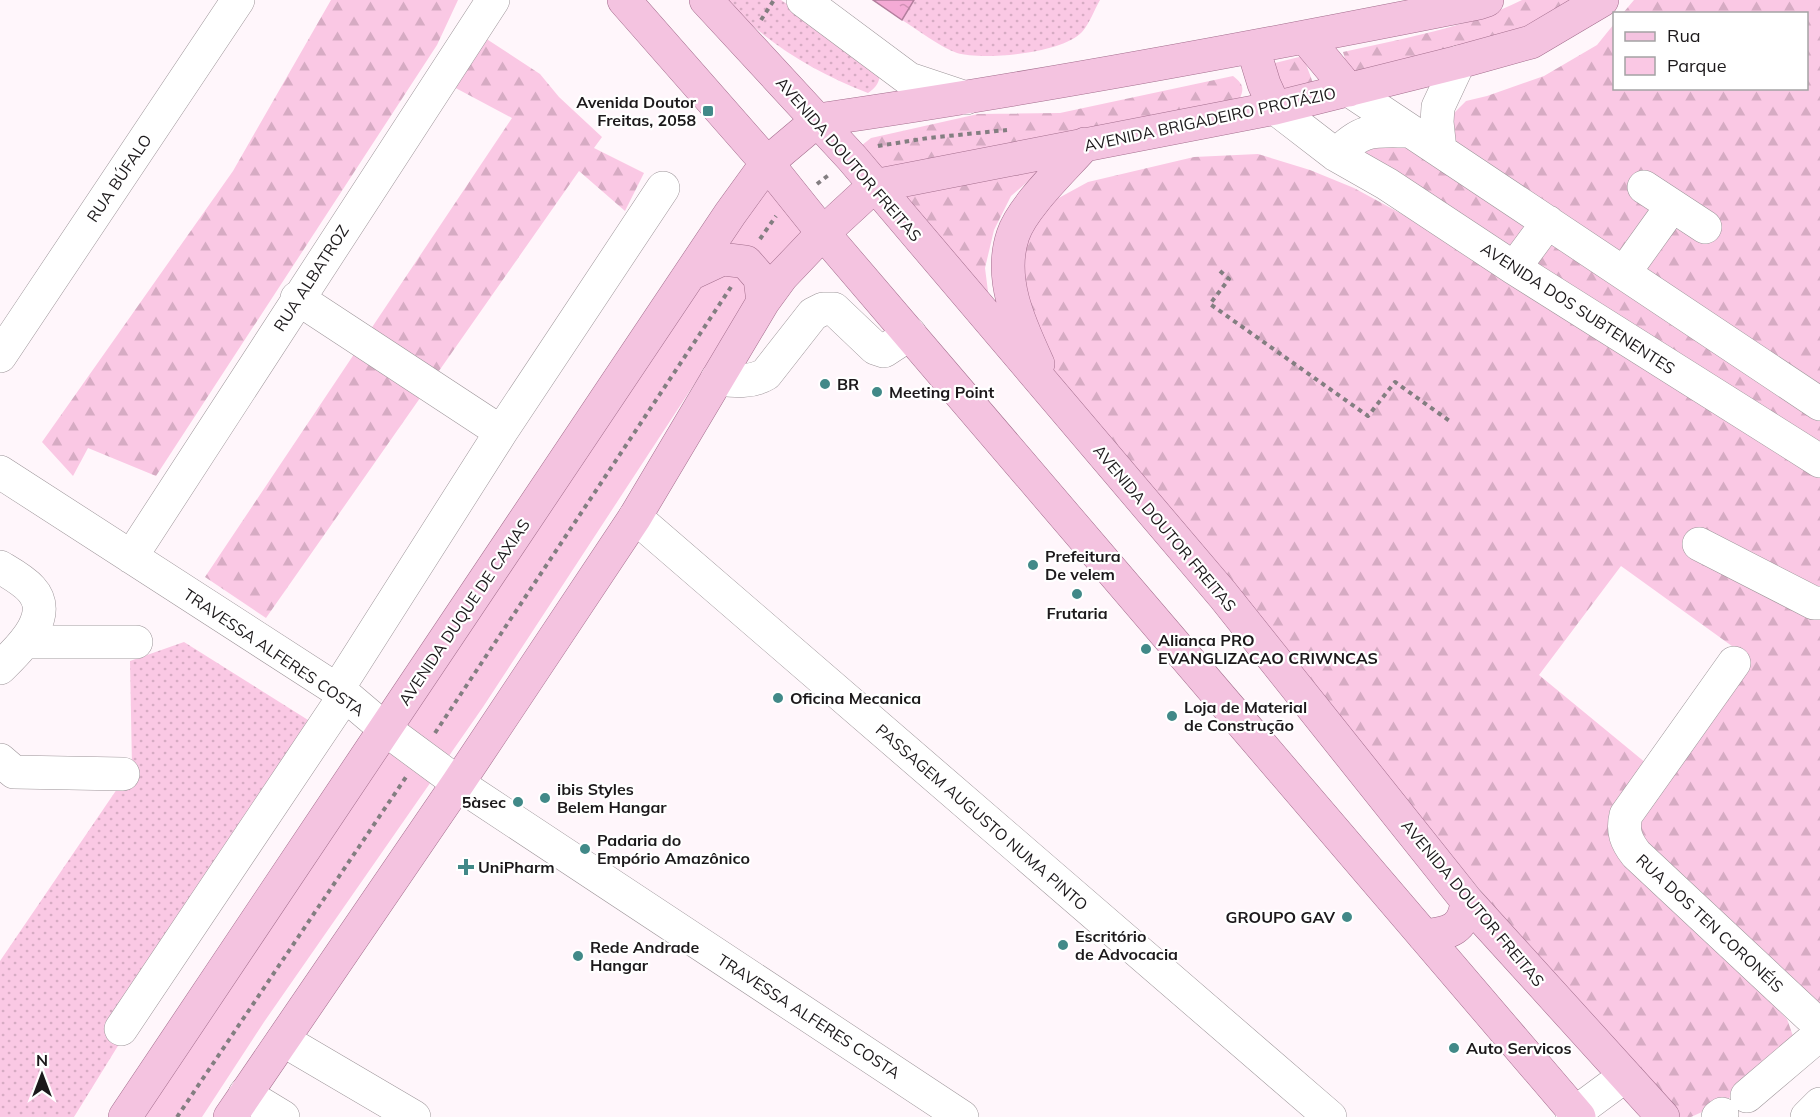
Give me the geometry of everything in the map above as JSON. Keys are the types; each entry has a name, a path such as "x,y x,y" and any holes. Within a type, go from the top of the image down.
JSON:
{"main road":[{"path":"624,0 767,163 823,233 1575,1116"},
{"name":"AVENIDA DOUTOR FREITAS","path":"706,0 852,158 1223,595 1467,901 1663,1117"},
{"path":"818,120 966,98 1253,48 1487,0"},
{"name":"AVENIDA BRIGADEIRO PROTÁZIO","path":"874,186 1275,108 1350,90 1531,42 1602,0"},
{"path":"1305,38 1350,90"},
{"path":"1253,48 1264,84 1275,108"},
{"name":"AVENIDA DUQUE DE CAXIAS","path":"125,1117 690,274 767,163 818,120"},
{"path":"1051,393 1024,333 1008,285 1008,258 1013,234 1028,208 1085,144"},
{"path":"237,1105 458,783 635,517 763,302 782,276 823,233 874,186"},
{"path":"690,274 722,259 746,262 760,278 763,302"},
{"path":"1424,936 1437,935 1457,927 1463,920 1467,901"}],"street":[{"name":"RUA BÚFALO","path":"0,356 238,0"},
{"name":"RUA ALBATROZ","path":"131,557 297,298 494,0"},
{"path":"803,0 909,79 966,98"},
{"path":"1440,150 1438,107 1458,62"},
{"path":"1350,90 1820,404"},
{"name":"AVENIDA DOS SUBTENENTES","path":"1275,108 1336,155 1388,184 1514,268 1820,461"},
{"path":"1336,155 1351,139 1363,133 1410,131"},
{"path":"1644,187 1705,227"},
{"path":"122,1029 341,693 501,432 663,188"},
{"path":"1624,273 1672,206"},
{"path":"1514,268 1548,222"},
{"path":"297,298 501,432"},
{"path":"717,379 747,381 766,374 813,314 823,309 834,309 875,348 884,351 910,334"},
{"name":"TRAVESSA ALFERES COSTA","path":"0,472 341,693 458,783 962,1117"},
{"name":"PASSAGEM AUGUSTO NUMA PINTO","path":"635,517 1330,1117"},
{"path":"1699,544 1814,603 1820,603"},
{"path":"0,567 32,590 38,604 38,619 26,642 0,668"},
{"path":"26,642 136,642"},
{"name":"RUA DOS TEN CORONÉIS","path":"1734,663 1626,814 1623,832 1627,843 1636,854 1820,1026"},
{"path":"0,760 14,772 123,774"},
{"path":"1729,1109 1820,1034"},
{"path":"283,1040 414,1117"},
{"path":"1575,1116 1624,1076"},
{"path":"1807,1117 1820,1104"},
{"path":"237,1105 283,1117"}],"path":[{"path":"756,29 774,0"},
{"path":"177,1117 696,341 771,220 852,158 876,146 940,136 1008,130"},
{"path":"1220,272 1229,279 1210,304 1368,416 1395,382 1450,422"}],"green space":[{"path":"331,0 458,0 437,45 156,476 88,448 73,476 42,442 233,171"},
{"path":"726,0 781,0 867,58 880,76 877,84 868,93 810,66 757,30"},
{"path":"914,0 1100,0 1085,28 1072,39 1041,50 985,56 950,50 902,20"},
{"path":"1522,0 1577,0 1537,28 1350,75 1343,52 1457,25"},
{"path":"1634,0 1820,0 1820,392 1453,151 1451,116 1466,101 1544,76 1597,45 1613,25 1613,90 1808,90 1808,12 1624,12"},
{"path":"482,36 540,74 559,97 602,137 594,148 644,173 625,211 579,171 266,618 205,577 512,118 450,85"},
{"path":"1303,56 1313,83 1279,91 1271,64"},
{"path":"1233,76 1242,86 1239,100 873,176 857,149 871,138 978,114 1060,113"},
{"path":"1402,140 1536,228 1512,261 1356,157 1357,146"},
{"path":"1258,154 1310,170 1354,188 1455,243 1820,470 1820,1014 1630,833 1743,654 1621,566 1539,675 1652,768 1609,832 1787,1019 1793,1036 1726,1101 1691,1117 1673,1117 1307,686 1060,390 1015,281 1021,255 1044,206 1088,182 1194,157"},
{"path":"1048,164 1011,196 994,230 985,268 991,315 883,190"},
{"path":"767,172 815,232 767,289 722,253"},
{"path":"1547,234 1820,417 1820,455 1525,267"},
{"path":"725,267 754,287 727,334 483,707 264,1022 202,1117 137,1117 698,279"},
{"path":"184,642 316,725 74,1117 0,1117 0,961 132,767 130,661"}],"water":[{"path":"873,0 914,0 902,20"}],"place":[{"name":"Avenida Doutor Freitas, 2058","path":"708,111"},
{"name":"BR","path":"825,384"},
{"name":"Meeting Point","path":"877,392"},
{"name":"Prefeitura De velem","path":"1033,565"},
{"name":"Frutaria","path":"1077,594"},
{"name":"Alianca PRO EVANGLIZACAO CRIWNCAS","path":"1146,649"},
{"name":"Oficina Mecanica","path":"778,698"},
{"name":"Loja de Material de Construção","path":"1172,716"},
{"name":"ibis Styles Belem Hangar","path":"545,798"},
{"name":"5àsec","path":"518,802"},
{"name":"Padaria do Empório Amazônico","path":"585,849"},
{"name":"UniPharm","path":"466,867"},
{"name":"GROUPO GAV","path":"1347,917"},
{"name":"Escritório de Advocacia","path":"1063,945"},
{"name":"Rede Andrade Hangar","path":"578,956"},
{"name":"Auto Servicos","path":"1454,1048"}]}
